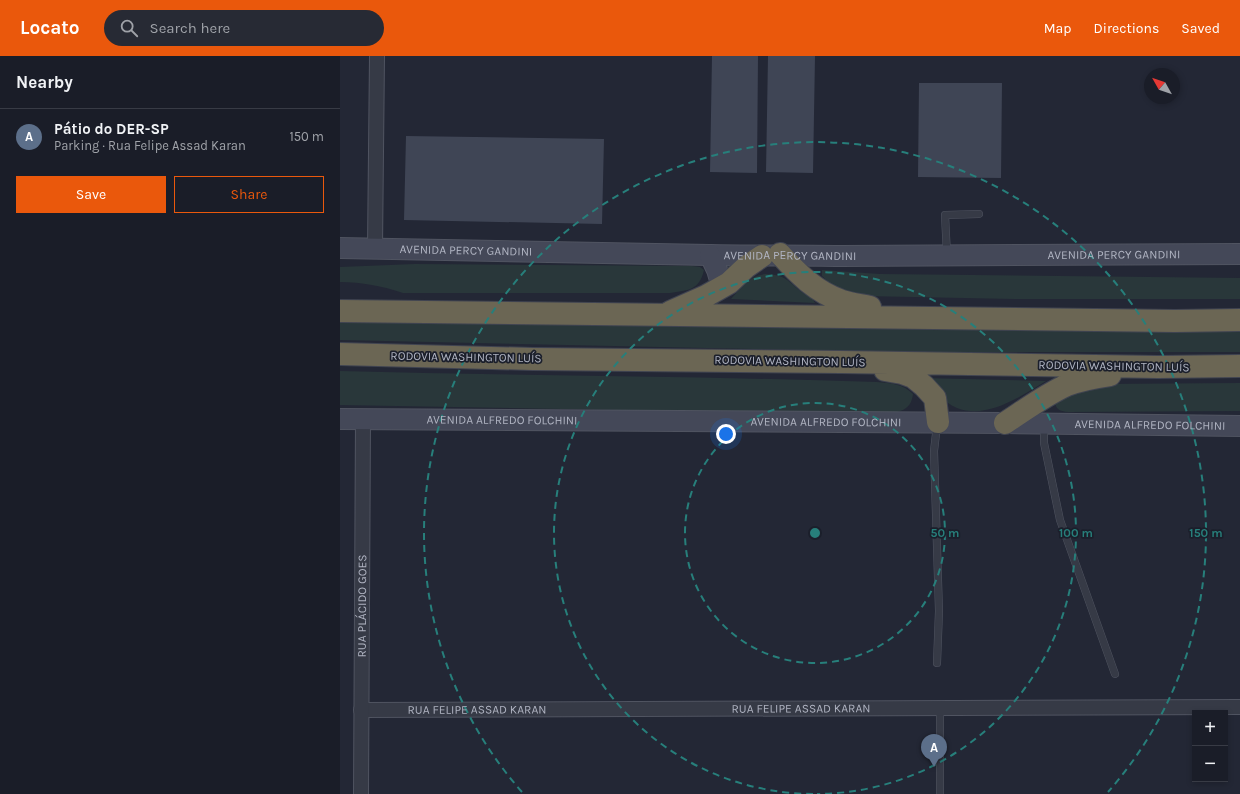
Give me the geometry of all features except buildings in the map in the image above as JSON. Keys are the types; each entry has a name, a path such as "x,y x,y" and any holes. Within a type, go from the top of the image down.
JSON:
{"highway":[{"path":"664,314 729,284 746,267 771,255 828,295 844,302 920,317"},
{"path":"340,311 1240,320"},
{"name":"RODOVIA WASHINGTON LUÍS","path":"340,354 533,359 1158,367 1240,366"},
{"path":"841,362 902,373 913,377 935,398 938,422"},
{"path":"1005,423 1044,398 1068,385 1097,377 1158,367"}],"main road":[{"name":"AVENIDA PERCY GANDINI","path":"340,248 710,256 1240,254"},
{"path":"710,256 717,270 722,287"},
{"name":"AVENIDA ALFREDO FOLCHINI","path":"340,419 938,422 1240,426"}],"street":[{"path":"375,248 377,56"},
{"name":"RUA PLÁCIDO GOES","path":"361,794 364,419"},
{"name":"RUA FELIPE ASSAD KARAN","path":"361,710 1240,707"}],"lane":[{"path":"947,255 945,215 979,214"},
{"path":"937,663 938,611 934,451 938,422"},
{"path":"1044,424 1044,443 1060,520 1115,674"},
{"path":"940,708 940,794"}],"shaded area":[{"path":"415,264 692,266 700,267 704,270 702,277 696,286 687,290 670,293 403,293 372,285 340,282 340,267"},
{"path":"822,270 880,274 1240,278 1240,299 1014,299 863,296 834,287 822,276"},
{"path":"765,274 786,279 813,299 815,303 731,299 754,277"},
{"path":"340,317 1240,330 1240,352 894,352 340,340"},
{"path":"340,371 743,378 877,382 901,386 913,394 912,400 907,407 900,411 886,415 340,405"},
{"path":"922,378 1046,381 1003,405 992,409 968,411 957,408 947,402"},
{"path":"1240,383 1240,411 1068,412 1057,408 1055,403 1060,398 1102,384"}],"place":[{"name":"Pátio do DER-SP","path":"934,767"}]}
